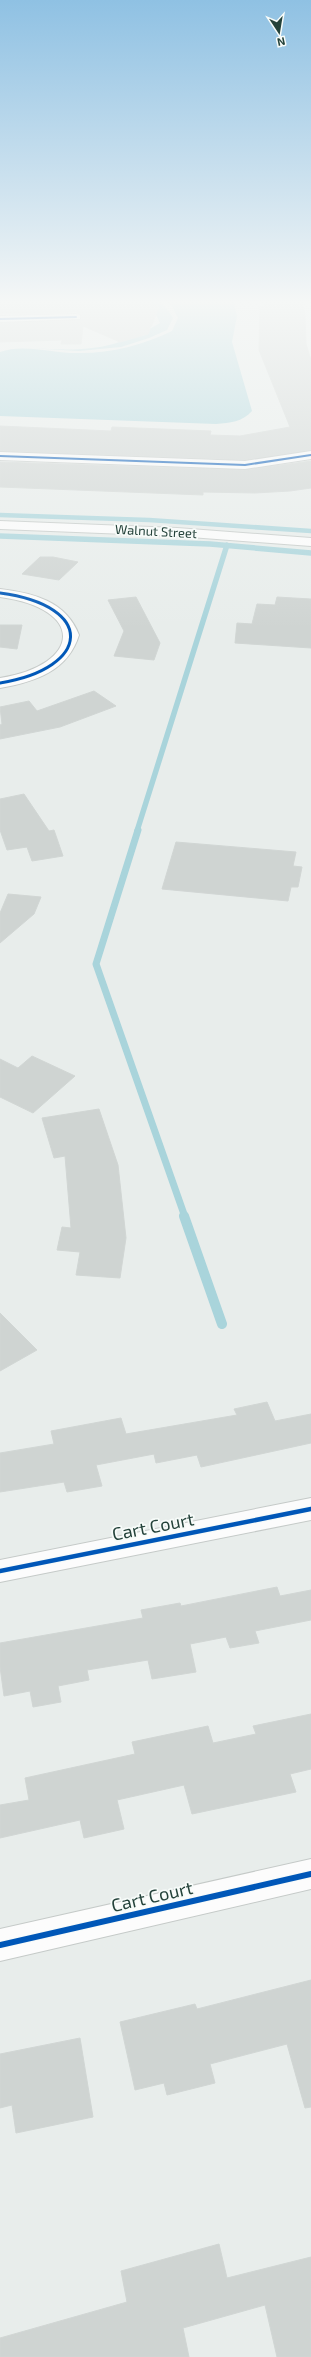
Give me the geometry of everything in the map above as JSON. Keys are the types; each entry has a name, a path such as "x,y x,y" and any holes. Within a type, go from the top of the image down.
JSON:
{"street":[{"path":"0,456 245,465 282,461 311,455"},
{"name":"Walnut Street","path":"0,526 177,532 311,542"},
{"path":"0,593 29,598 55,610 65,619 72,635 67,651 53,664 25,677 0,683"},
{"name":"Cart Court","path":"0,1571 311,1509"},
{"name":"Cart Court","path":"0,1945 311,1874"}],"water":[{"path":"0,409 251,409 252,411 240,420 216,424 0,416"}],"building":[{"path":"283,409 311,409 311,450 245,460 0,451 0,426 111,431 112,427 211,431 210,435 240,436 290,427"},
{"path":"311,461 311,488 290,491 255,493 203,492 203,495 0,487 0,462 245,470"},
{"path":"40,557 53,557 78,562 59,580 22,574"},
{"path":"136,597 160,643 154,660 114,656 124,631 108,600"},
{"path":"277,597 311,599 311,648 235,643 237,623 252,624 257,604 275,605"},
{"path":"0,625 22,625 17,649 0,647"},
{"path":"94,691 116,706 60,727 0,739 0,725 2,724 0,707 29,701 37,711"},
{"path":"24,794 49,831 54,830 63,856 32,861 27,847 7,850 0,830 0,799"},
{"path":"176,842 296,852 293,866 302,867 298,887 291,887 288,901 162,889"},
{"path":"8,894 41,897 34,914 0,943 0,913"},
{"path":"32,1056 75,1076 33,1113 0,1097 0,1059 18,1068"},
{"path":"99,1109 118,1165 126,1238 120,1278 76,1275 80,1252 57,1250 62,1227 71,1228 65,1156 54,1158 42,1118"},
{"path":"0,1313 37,1350 0,1371"},
{"path":"267,1402 275,1421 311,1414 311,1443 201,1467 197,1455 156,1463 154,1454 96,1465 102,1486 67,1492 64,1482 0,1492 0,1453 54,1444 51,1431 121,1418 126,1434 237,1415 234,1409"},
{"path":"277,1587 280,1596 311,1590 311,1620 255,1631 259,1643 230,1648 226,1637 190,1644 196,1672 152,1679 148,1660 87,1670 89,1680 58,1686 61,1702 33,1707 30,1691 4,1696 0,1667 0,1643 143,1618 141,1610 180,1603 181,1606"},
{"path":"311,1714 311,1769 290,1774 296,1792 192,1814 184,1785 117,1800 124,1829 84,1838 80,1820 0,1838 0,1805 29,1800 25,1778 135,1754 132,1742 208,1726 213,1743 256,1734 253,1726"},
{"path":"311,1980 311,2107 305,2108 287,2044 210,2064 215,2083 167,2095 164,2083 135,2090 120,2022 195,2004 197,2009"},
{"path":"80,2038 93,2117 16,2133 12,2105 0,2108 0,2054"},
{"path":"219,2244 227,2278 311,2257 311,2357 277,2357 265,2305 183,2328 189,2357 0,2357 0,2338 127,2302 121,2271"}],"waterway":[{"path":"0,515 149,520 311,531"},
{"path":"0,536 227,546"},
{"path":"137,831 227,546"},
{"path":"227,546 311,553"},
{"path":"138,830 96,964 185,1217"},
{"path":"184,1216 222,1324"}],"cycle path":[{"path":"0,456 245,465 282,461 311,455"},
{"path":"0,593 32,599 53,609 68,624 72,635 68,646 62,655 45,670 23,678 0,683"},
{"path":"0,1571 311,1509"},
{"path":"0,1945 311,1874"}]}
